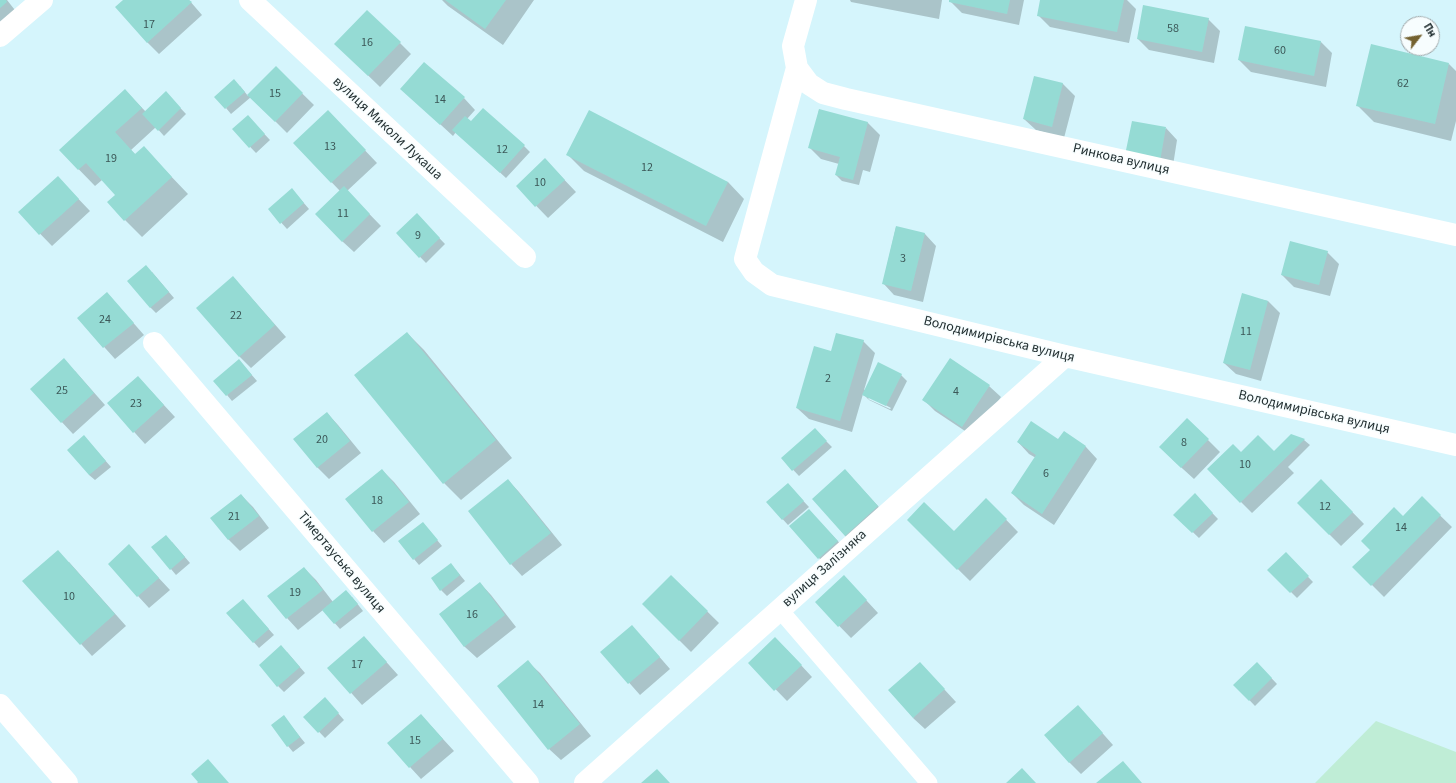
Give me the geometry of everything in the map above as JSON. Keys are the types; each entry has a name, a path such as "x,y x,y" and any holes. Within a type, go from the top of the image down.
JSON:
{"street":[{"path":"0,36 42,0"},
{"name":"вулиця Миколи Лукаша","path":"250,0 524,257"},
{"path":"797,68 793,46 806,0"},
{"name":"Ринкова вулиця","path":"797,68 809,84 823,93 1456,235"},
{"name":"Володимирівська вулиця","path":"797,68 745,259 754,272 772,285 1065,356 1456,445"},
{"name":"Тімертауська вулиця","path":"154,343 528,783"},
{"name":"вулиця Залізняка","path":"585,783 1065,356"},
{"path":"0,705 67,783"}],"lane":[{"path":"780,610 929,783"}],"green space":[{"path":"1376,721 1456,752 1456,783 1315,783"}],"building":[{"path":"0,0 6,0 7,2 0,8"},
{"path":"123,0 189,0 192,2 147,43 115,7"},
{"path":"445,0 506,0 485,29"},
{"path":"949,0 1010,0 1007,14 949,2"},
{"path":"1040,0 1124,0 1117,32 1037,16"},
{"path":"1143,5 1209,18 1202,52 1137,39"},
{"path":"367,10 401,42 368,76 334,44"},
{"path":"1245,26 1321,41 1314,76 1238,60"},
{"path":"1371,44 1400,51 1400,56 1420,56 1449,63 1435,124 1356,106"},
{"path":"424,62 465,97 440,125 400,89"},
{"path":"276,66 303,93 275,122 247,95"},
{"path":"1034,76 1063,83 1052,127 1023,119"},
{"path":"234,79 245,92 225,109 214,97"},
{"path":"125,89 142,108 115,132 135,154 144,146 172,177 124,221 107,202 115,195 86,163 78,170 59,150"},
{"path":"166,91 181,108 158,131 142,114"},
{"path":"483,108 525,145 500,173 452,130 465,116 471,121"},
{"path":"819,109 868,122 853,180 835,175 840,157 808,148"},
{"path":"328,110 366,150 331,183 293,143"},
{"path":"589,110 728,182 706,226 566,155"},
{"path":"248,115 265,134 249,148 232,129"},
{"path":"1132,121 1166,127 1160,161 1125,155"},
{"path":"545,158 565,180 535,207 516,186"},
{"path":"58,176 79,199 39,235 18,212"},
{"path":"344,186 370,214 342,242 315,214"},
{"path":"292,188 304,203 280,224 268,209"},
{"path":"417,213 440,238 419,258 396,233"},
{"path":"896,226 925,233 911,291 882,284"},
{"path":"1290,241 1328,251 1319,285 1281,275"},
{"path":"146,265 169,292 150,308 127,281"},
{"path":"233,276 275,325 239,357 196,308"},
{"path":"107,292 134,323 103,348 77,318"},
{"path":"1242,293 1268,301 1250,370 1223,363"},
{"path":"407,332 496,440 443,484 354,375"},
{"path":"836,333 864,340 840,421 796,408 814,346 831,351"},
{"path":"64,358 94,393 61,423 30,389"},
{"path":"950,358 990,385 962,427 922,400"},
{"path":"239,359 252,375 226,396 213,381"},
{"path":"878,362 902,374 886,406 862,395"},
{"path":"138,376 164,405 133,433 107,403"},
{"path":"327,412 350,441 317,468 293,439"},
{"path":"1187,418 1209,439 1181,468 1159,447"},
{"path":"1031,421 1058,439 1064,431 1086,446 1042,514 1011,493 1036,455 1017,442"},
{"path":"815,428 827,441 792,471 781,458"},
{"path":"1291,434 1305,439 1240,503 1207,469 1233,444 1241,452 1258,435 1274,451"},
{"path":"84,435 106,461 89,475 67,450"},
{"path":"382,469 409,502 372,532 345,499"},
{"path":"845,469 878,506 845,536 812,499"},
{"path":"508,479 551,533 510,565 468,511"},
{"path":"1321,479 1353,512 1329,535 1297,503"},
{"path":"788,483 804,501 782,520 766,502"},
{"path":"1195,493 1213,513 1192,533 1173,515"},
{"path":"241,494 259,516 228,540 210,518"},
{"path":"1422,496 1441,515 1371,586 1352,567 1370,550 1361,541 1394,507 1403,516"},
{"path":"986,498 1007,519 957,570 907,520 924,502 954,531"},
{"path":"809,509 838,541 818,559 789,526"},
{"path":"423,522 438,540 413,560 398,541"},
{"path":"166,535 185,557 170,570 151,547"},
{"path":"129,544 159,578 137,597 108,564"},
{"path":"58,550 115,614 80,645 22,581"},
{"path":"1286,552 1309,576 1290,593 1267,570"},
{"path":"451,563 460,575 440,591 431,578"},
{"path":"304,567 323,590 286,619 267,596"},
{"path":"671,575 708,611 679,641 642,604"},
{"path":"844,575 867,600 838,627 815,602"},
{"path":"480,582 505,615 464,647 439,614"},
{"path":"346,590 358,604 334,624 322,610"},
{"path":"243,599 269,629 253,643 226,613"},
{"path":"632,625 660,657 628,684 600,652"},
{"path":"364,636 387,662 350,694 327,668"},
{"path":"775,637 802,665 774,691 748,663"},
{"path":"281,645 300,667 277,687 259,665"},
{"path":"528,660 580,724 548,750 497,686"},
{"path":"920,662 945,689 913,718 888,690"},
{"path":"1257,662 1272,678 1249,701 1233,685"},
{"path":"325,697 339,713 318,733 303,717"},
{"path":"1078,705 1103,733 1069,763 1044,735"},
{"path":"421,714 443,739 409,768 387,743"},
{"path":"284,715 300,737 287,747 271,725"},
{"path":"208,759 229,783 197,783 198,782 191,774"},
{"path":"1123,761 1142,783 1096,783"},
{"path":"1022,768 1036,783 1006,783"},
{"path":"657,769 670,783 641,783"}]}
